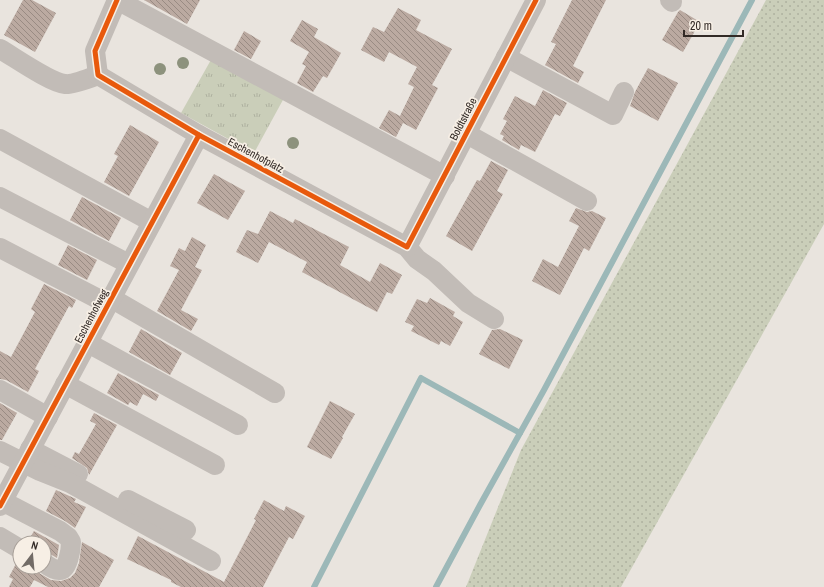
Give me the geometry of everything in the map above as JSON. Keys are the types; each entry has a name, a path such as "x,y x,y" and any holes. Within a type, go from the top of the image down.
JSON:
{"street":[{"path":"0,49 43,75 56,82 66,85 98,75 95,51 117,0 445,176"},
{"name":"Boldtstraße","path":"407,248 536,0"},
{"path":"506,57 613,115 624,92"},
{"name":"Eschenhofplatz","path":"98,75 199,135 407,248 418,259 441,277 468,303 494,319"},
{"path":"467,134 587,201"},
{"name":"Eschenhofweg","path":"1,503 199,135"},
{"path":"0,139 152,222"},
{"path":"0,197 129,264"},
{"path":"0,248 110,301 275,393"},
{"path":"88,343 238,425"},
{"path":"65,384 215,465"},
{"path":"0,390 48,417"},
{"path":"0,451 26,456 186,530"},
{"path":"26,456 70,483 211,561"},
{"path":"1,503 60,531 68,537 71,542 71,548 63,570 52,568"},
{"path":"0,537 12,544"}],"green space":[{"path":"766,0 824,0 824,224 621,587 466,587 521,450"},
{"path":"212,58 284,98 254,153 181,113"}],"building":[{"path":"23,0 32,0 56,13 35,52 4,35"},
{"path":"144,0 200,0 187,24"},
{"path":"572,0 606,0 573,66 584,72 578,83 545,65 556,44 551,42"},
{"path":"398,8 421,20 416,30 452,49 432,85 438,88 416,130 403,123 396,137 379,128 389,110 400,116 414,87 408,84 417,67 389,52 384,62 361,50 373,27 384,32"},
{"path":"680,10 700,22 683,52 662,40"},
{"path":"302,20 318,29 314,37 341,53 327,78 323,76 313,92 297,83 306,66 302,64 309,52 290,41"},
{"path":"244,31 261,41 251,59 234,50"},
{"path":"648,68 678,83 658,121 630,106 635,92"},
{"path":"543,90 567,103 560,116 555,114 535,152 521,145 519,150 502,140 504,136 500,134 507,121 503,119 515,96 535,106"},
{"path":"130,125 159,142 129,196 104,182 118,156 114,154"},
{"path":"491,161 508,170 497,191 503,194 472,251 446,236 477,180 480,181"},
{"path":"214,174 245,191 228,220 197,203"},
{"path":"82,197 121,218 109,241 70,220"},
{"path":"576,208 587,212 592,211 606,218 589,251 584,248 560,295 532,281 543,259 558,267 579,226 569,221"},
{"path":"270,211 293,223 295,219 349,247 340,265 370,282 380,263 402,275 392,294 387,292 377,312 302,272 307,262 269,242 258,263 236,252 247,230 258,234"},
{"path":"192,237 206,245 195,267 202,270 181,310 198,319 191,331 157,311 179,270 170,266 179,248 185,251"},
{"path":"68,245 97,260 87,280 58,265"},
{"path":"44,284 76,300 72,308 69,306 35,369 39,371 28,392 6,380 0,379 0,351 11,357 35,312 31,309"},
{"path":"430,298 455,312 453,316 463,322 450,346 441,341 439,345 411,331 414,326 405,322 417,299 427,303"},
{"path":"141,329 182,353 170,375 129,352"},
{"path":"500,329 523,340 509,369 479,354 492,330"},
{"path":"118,373 159,395 156,401 143,394 137,406 130,402 128,405 107,393"},
{"path":"330,401 355,414 331,459 307,447"},
{"path":"0,403 17,413 2,440 0,440"},
{"path":"94,413 117,425 89,475 87,468 72,458 75,452 79,454 96,424 90,421"},
{"path":"56,490 76,499 74,502 86,507 75,528 46,511"},
{"path":"264,500 284,511 286,506 305,516 293,539 289,537 263,587 181,587 171,582 171,580 127,559 138,536 224,582 256,520 254,519"},
{"path":"34,531 41,535 32,535"},
{"path":"52,541 59,545 57,558 52,555"},
{"path":"82,542 114,560 99,587 48,587 34,580 30,587 9,587 13,579 9,577 12,571 12,575 42,575 51,580 61,581 70,578 75,573 79,563"}],"waterway":[{"path":"436,587 544,390 752,0"},
{"path":"314,587 421,378 520,433"}],"cycle path":[{"path":"117,0 95,51 98,75 199,135 407,247 536,0"},
{"path":"0,506 199,135"}]}
